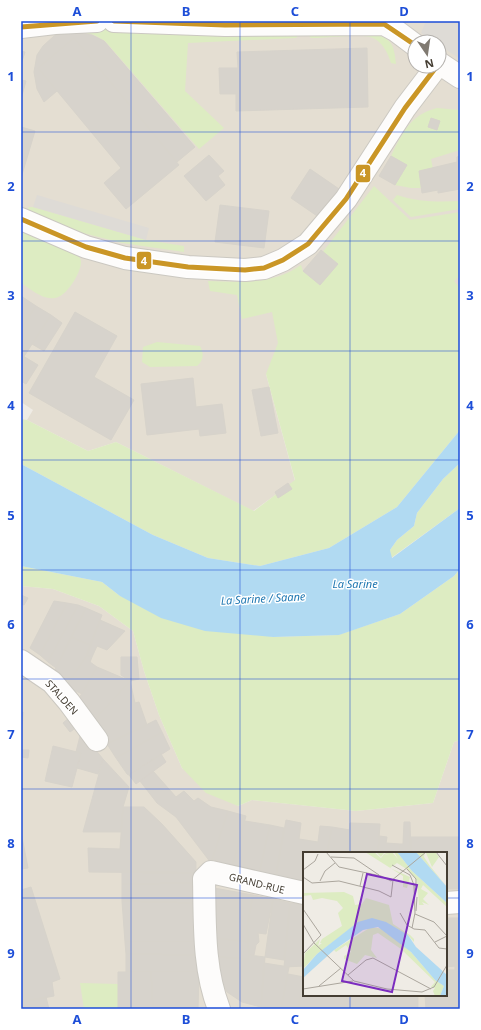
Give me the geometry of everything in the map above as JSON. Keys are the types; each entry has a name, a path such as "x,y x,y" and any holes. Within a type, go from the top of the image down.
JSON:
{"street":[{"path":"21,27 55,23 97,21"},
{"path":"114,21 225,25 387,23 407,39"},
{"path":"447,68 460,77"},
{"path":"21,219 86,247 125,258 188,267 244,270 264,268 283,260 308,244 346,199 405,108 431,74"},
{"name":"STALDEN","path":"21,661 52,682 97,740"},
{"name":"GRAND-RUE","path":"219,1009 211,989 205,941 204,879 211,872 303,893"},
{"path":"447,902 460,902"}],"shaded area":[{"path":"21,21 460,21 460,353 266,374 295,481 253,511 116,442 88,451 27,420 33,410 21,402"},
{"path":"426,21 460,21 460,59 447,50 447,34 421,33"},
{"path":"37,195 149,228 146,240 33,207"},
{"path":"21,586 53,589 99,606 133,631 144,671 159,715 182,768 238,806 252,800 356,811 433,803 454,742 460,740 460,1009 21,1009"}],"green space":[{"path":"135,27 299,35 296,38 188,43 185,91 224,128 199,149 105,41 94,35 82,32 88,28"},
{"path":"369,33 382,36 390,42 394,50 396,64 391,63 381,44 370,37 351,36 311,38 309,36 310,34"},
{"path":"437,108 460,110 460,150 431,159 433,169 419,171 421,188 395,185 407,165 391,156 399,139 408,126 420,115"},
{"path":"374,186 410,220 460,212 460,276 454,281 460,288 460,430 397,507 329,548 260,566 208,558 153,535 21,464 21,419 27,420 88,451 116,442 254,511 295,480 266,374 278,343 272,312 242,319 237,295 210,291 208,281 244,282 268,279 279,276 301,265 303,271 320,285 322,253"},
{"path":"397,195 428,201 460,201 460,209 411,217 393,200"},
{"path":"29,207 146,240 184,246 184,252 122,243 83,233 29,212 27,210"},
{"path":"21,232 78,254 81,262 80,267 76,278 64,294 55,298 46,297 37,294 21,283"},
{"path":"157,342 200,346 203,354 202,359 197,366 150,367 142,362 143,347"},
{"path":"460,463 460,508 391,558 390,550 397,540 414,526 417,513 443,479"},
{"path":"21,566 102,582 120,596 273,637 338,635 400,614 454,576 460,569 460,740 454,742 433,803 356,811 252,800 238,806 206,793 182,768 159,715 144,671 133,631 99,606 53,589 21,586"},
{"path":"80,983 118,984 118,1009 84,1009"}],"water":[{"name":"La Sarine","path":"460,430 460,463 443,479 417,513 414,526 397,540 390,550 392,558 460,508 460,569 454,576 400,614 339,635 273,637 205,631 161,618 120,596 102,582 21,566 21,464 153,535 208,558 260,566 329,548 397,507"}],"building":[{"path":"68,32 92,35 104,41 195,147 177,162 74,38 38,68 57,91 44,102 37,89 34,72 37,55 43,46 54,36"},
{"path":"74,38 179,165 126,209 104,183 121,168 38,68"},
{"path":"367,48 368,107 236,111 236,94 220,94 219,68 238,68 237,52"},
{"path":"21,51 25,52 21,64"},
{"path":"21,80 26,81 21,99"},
{"path":"431,118 440,121 437,130 428,127"},
{"path":"21,127 35,131 21,178"},
{"path":"209,155 224,171 218,176 225,185 206,201 184,176"},
{"path":"391,156 407,165 395,185 379,176"},
{"path":"460,156 460,189 438,193 438,190 422,193 419,171 457,162 457,157"},
{"path":"310,169 342,191 323,220 291,198"},
{"path":"220,205 269,211 264,248 215,242"},
{"path":"321,250 338,264 320,285 303,271"},
{"path":"21,296 36,306 21,329"},
{"path":"36,306 51,315 23,358 21,357 21,329"},
{"path":"75,312 117,336 94,377 134,400 111,440 29,393"},
{"path":"51,315 62,323 44,351 32,344"},
{"path":"23,356 38,365 26,384 21,381 21,360"},
{"path":"193,378 196,407 222,404 226,433 200,436 199,429 147,435 141,384"},
{"path":"269,387 278,433 261,436 252,390"},
{"path":"288,483 292,489 278,498 275,492"},
{"path":"21,595 28,598 24,605 21,604"},
{"path":"54,601 67,603 40,655 30,648"},
{"path":"67,603 78,605 48,662 40,655"},
{"path":"78,605 86,608 56,668 48,662"},
{"path":"86,608 102,615 90,645 71,637"},
{"path":"100,620 125,631 107,650 97,646 92,657 87,655"},
{"path":"71,637 90,645 87,655 69,682 54,672"},
{"path":"87,655 92,657 90,662 97,667 82,694 66,686"},
{"path":"121,657 137,657 139,679 130,681 121,675"},
{"path":"97,667 130,681 99,715 96,722 77,702"},
{"path":"130,681 135,703 139,702 147,725 107,744 96,722 99,715"},
{"path":"21,712 23,712 21,750"},
{"path":"70,717 77,727 70,732 63,723"},
{"path":"156,720 162,732 116,758 107,744"},
{"path":"81,732 103,759 98,774 77,768 81,753 76,752"},
{"path":"162,732 170,749 129,775 127,774 116,758"},
{"path":"53,746 81,753 72,787 45,781"},
{"path":"21,750 29,750 28,758 21,757"},
{"path":"161,754 166,762 136,784 129,775"},
{"path":"103,759 129,787 123,807 121,832 83,832"},
{"path":"153,771 176,797 184,791 194,801 198,798 211,807 228,811 211,863 176,817 157,803 140,781"},
{"path":"123,807 144,807 162,824 196,862 196,873 89,872 88,848 120,849"},
{"path":"228,811 246,816 232,867 212,859"},
{"path":"286,820 301,823 299,839 318,842 320,826 332,827 327,852 303,852 303,884 275,881"},
{"path":"245,821 270,825 258,878 230,872"},
{"path":"404,822 410,822 411,852 400,852 400,844 403,844"},
{"path":"350,823 380,824 378,852 347,852"},
{"path":"270,825 284,828 275,881 258,878"},
{"path":"332,827 350,830 347,852 327,852"},
{"path":"21,832 28,868 21,869"},
{"path":"379,836 387,837 386,843 400,844 400,852 378,852"},
{"path":"410,837 460,837 460,889 447,889 447,852 411,852"},
{"path":"122,871 196,873 197,883 122,884"},
{"path":"197,883 196,903 122,901 122,884"},
{"path":"31,887 60,979 52,982 54,996 21,1002 21,890"},
{"path":"214,888 253,895 247,928 249,942 216,938"},
{"path":"253,895 273,899 266,934 258,933 259,942 256,945 254,955 249,955 247,928"},
{"path":"273,899 290,903 284,960 265,957"},
{"path":"122,901 196,903 196,942 125,942"},
{"path":"290,903 303,905 303,966 284,967"},
{"path":"447,918 454,918 455,966 447,967"},
{"path":"454,918 460,918 460,989 449,990 448,970 455,970"},
{"path":"216,938 249,942 249,959 218,957"},
{"path":"125,942 196,942 199,955 126,954"},
{"path":"126,954 199,955 199,972 126,972"},
{"path":"249,955 265,957 261,1007 242,1002 227,992 219,975 218,957 249,959"},
{"path":"264,963 289,967 281,1009 261,1007"},
{"path":"448,970 449,1009 426,1009 425,996 447,996"},
{"path":"118,972 151,972 153,1009 118,1009"},
{"path":"151,972 199,972 198,1009 153,1009"},
{"path":"288,974 303,977 298,1009 281,1009"},
{"path":"303,984 303,996 322,996 321,1009 298,1009"},
{"path":"460,989 460,1009 449,1009 449,990"},
{"path":"322,996 345,996 345,1009 321,1009"},
{"path":"345,996 356,996 356,1009 345,1009"},
{"path":"356,996 371,996 371,1009 356,1009"},
{"path":"371,996 387,996 387,1009 371,1009"},
{"path":"387,996 418,996 418,1009 387,1009"},
{"path":"46,997 49,1009 21,1009 21,1002"}],"transit line":[{"name":"4","path":"21,27 97,21"},
{"name":"4","path":"114,21 225,25 384,24 407,40"},
{"name":"4","path":"21,219 86,247 125,258 188,267 245,270 264,268 283,260 308,244 346,199 405,108 431,74"}],"water label":[{"name":"La Sarine / Saane","path":"263,598"}]}
